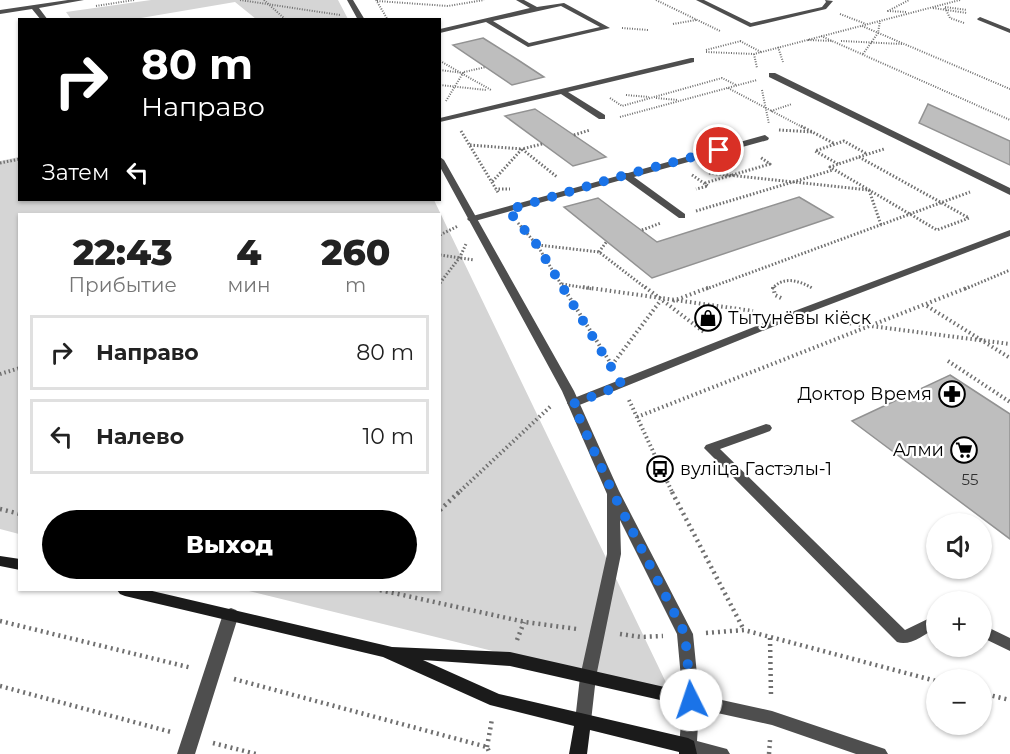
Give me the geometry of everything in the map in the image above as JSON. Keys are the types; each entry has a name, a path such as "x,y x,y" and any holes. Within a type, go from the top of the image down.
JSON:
{"main road":[{"path":"0,561 18,566"},
{"path":"129,591 386,651 510,659 691,700"},
{"path":"386,651 496,700 688,750"},
{"path":"579,754 583,721"}],"street":[{"path":"0,12 81,0"},
{"path":"350,0 360,18"},
{"path":"519,0 536,9"},
{"path":"699,0 750,25 824,8 830,1 828,0"},
{"path":"441,31 562,4 606,28"},
{"path":"34,7 43,18"},
{"path":"980,19 1010,31"},
{"path":"487,20 528,45 606,28"},
{"path":"441,120 691,60"},
{"path":"772,75 1010,192"},
{"path":"562,91 602,117"},
{"path":"473,222 625,175 765,138"},
{"path":"441,162 570,397 612,491 685,634 691,700 688,750 721,754"},
{"path":"625,175 682,216"},
{"path":"570,397 622,385 1010,233"},
{"path":"766,428 711,448 903,638 926,626"},
{"path":"583,721 588,677 614,554 612,491"},
{"path":"186,754 231,614"},
{"path":"992,636 1010,645"},
{"path":"691,700 772,718 879,754"}],"path":[{"path":"240,0 354,18"},
{"path":"264,0 284,18"},
{"path":"377,1 448,6 484,0"},
{"path":"656,0 723,33"},
{"path":"909,0 888,11 910,12"},
{"path":"700,52 754,54 960,0"},
{"path":"377,1 387,18"},
{"path":"824,8 867,24"},
{"path":"673,24 697,20"},
{"path":"863,54 878,33 880,21"},
{"path":"861,26 1010,89"},
{"path":"606,28 648,30"},
{"path":"821,35 1010,120"},
{"path":"732,37 761,52"},
{"path":"802,40 906,44"},
{"path":"441,62 491,91 481,94"},
{"path":"441,70 463,73 486,68"},
{"path":"443,106 463,73"},
{"path":"608,97 622,106 722,78 737,85"},
{"path":"616,118 759,79 770,129 813,132"},
{"path":"728,88 835,144"},
{"path":"443,106 452,103"},
{"path":"452,117 508,210 537,245 612,365 660,469 744,630"},
{"path":"582,123 591,130"},
{"path":"573,135 591,130 594,124"},
{"path":"838,164 815,151 844,141 867,154"},
{"path":"470,145 522,149 542,144"},
{"path":"705,183 770,164 742,145"},
{"path":"859,157 969,218 937,230 830,167 867,154 888,147"},
{"path":"522,149 558,178"},
{"path":"492,182 522,149"},
{"path":"0,163 18,159"},
{"path":"657,167 697,171"},
{"path":"682,216 833,170"},
{"path":"709,173 869,190"},
{"path":"869,190 881,225"},
{"path":"673,302 971,192"},
{"path":"441,283 460,257 473,222"},
{"path":"598,252 607,241"},
{"path":"537,245 598,252 722,345"},
{"path":"441,255 496,263"},
{"path":"637,417 868,325 927,305 1010,270"},
{"path":"612,365 661,300"},
{"path":"927,305 1010,358"},
{"path":"948,361 1010,402"},
{"path":"0,374 18,369"},
{"path":"441,509 570,397"},
{"path":"0,509 18,514"},
{"path":"0,621 213,673 487,747 490,754"},
{"path":"0,686 256,754"},
{"path":"992,696 1010,700"}],"shaded area":[{"path":"151,0 338,0 347,18 255,18 235,2 141,18 70,18 66,12"},
{"path":"18,157 18,201 434,201 440,213 18,213 18,534 0,529 0,161"},
{"path":"441,215 672,695 249,591 441,591"}],"building":[{"path":"483,38 544,77 512,85 453,45"},
{"path":"928,104 1010,141 1010,165 919,123"},
{"path":"535,109 606,157 573,166 505,116"},
{"path":"799,197 833,217 652,278 564,207 598,198 657,242"},
{"path":"950,375 1010,414 1010,539 992,526 992,513 975,513 852,421"}],"place":[{"name":"Тытунёвы кіёск","path":"708,318"},
{"name":"Доктор Время","path":"952,394"},
{"name":"Алми","path":"964,450"},
{"name":"вуліца Гастэлы-1","path":"660,469"}],"route":[{"path":"691,700 685,634 612,491 573,404 622,385 612,365 537,245 508,210 719,150"}]}
